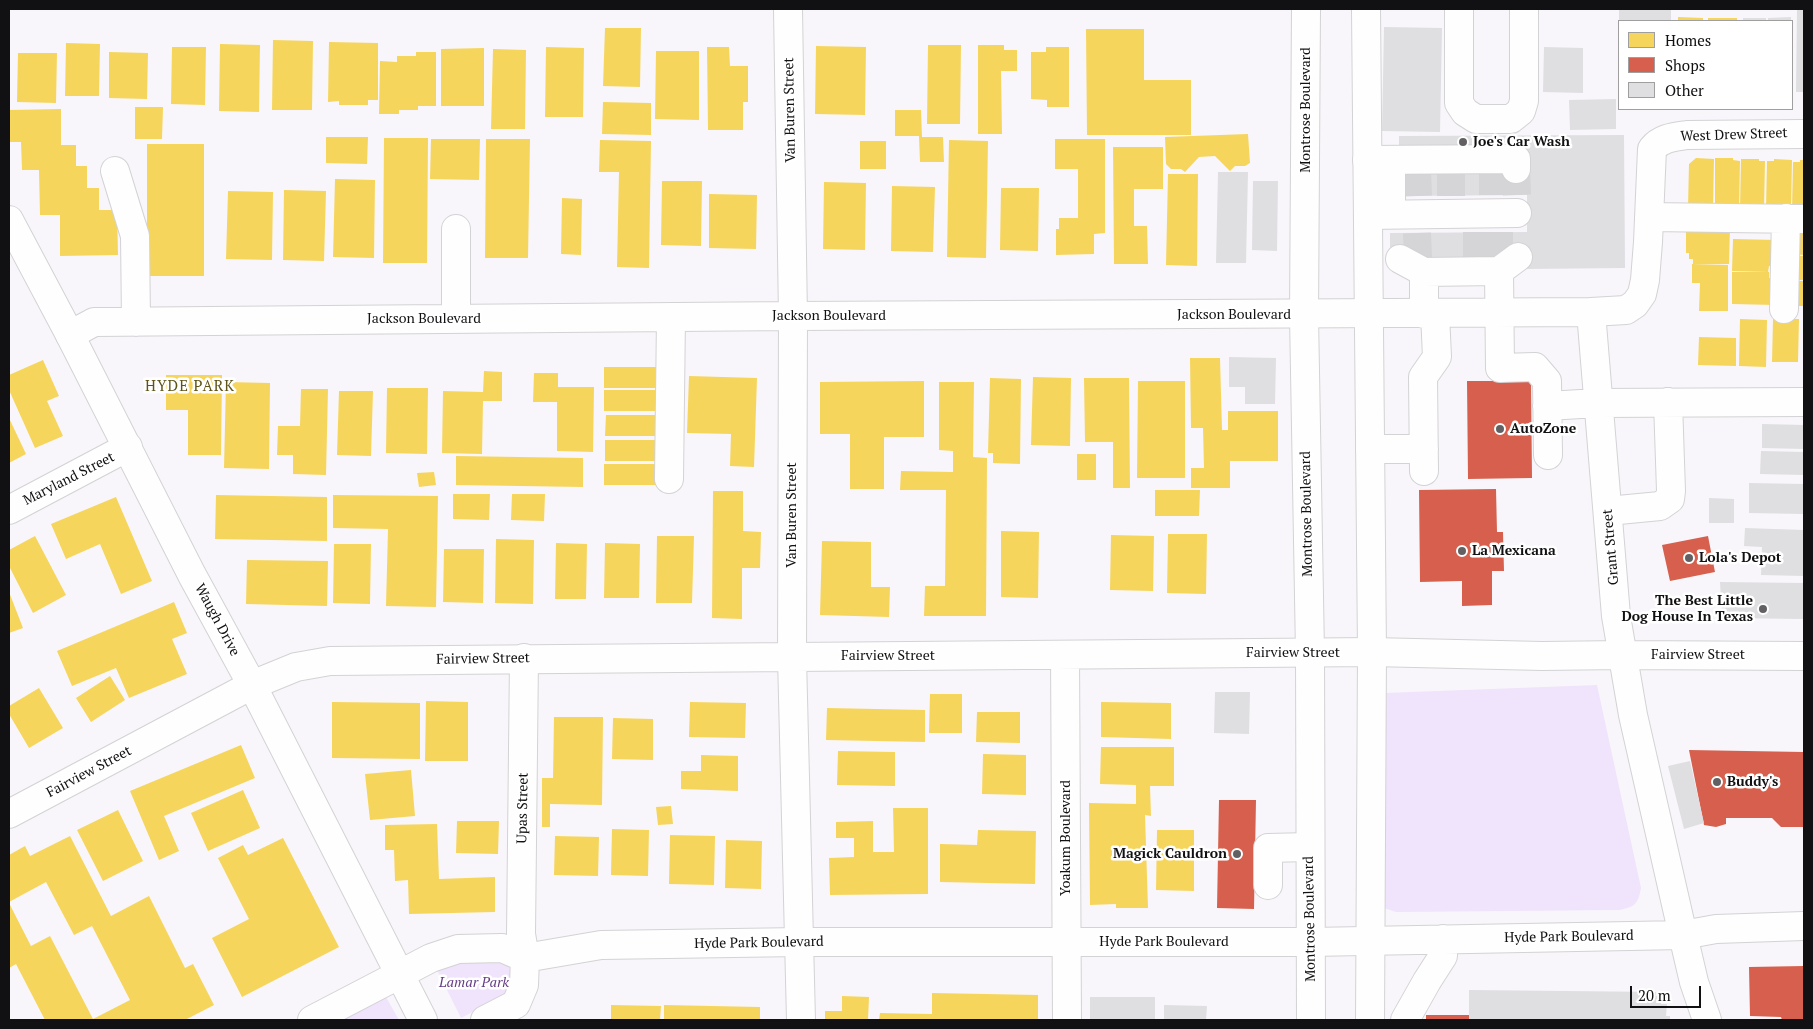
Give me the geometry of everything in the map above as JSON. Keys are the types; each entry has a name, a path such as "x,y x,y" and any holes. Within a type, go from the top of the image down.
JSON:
{"street":[{"name":"Van Buren Street","path":"788,9 793,316 792,656 801,1020"},
{"name":"Montrose Boulevard","path":"1306,9 1304,315 1310,653 1311,1020"},
{"path":"1366,9 1453,213 1499,313 1500,368 1535,367 1547,381 1548,455"},
{"path":"1460,9 1460,102 1465,112 1476,119 1511,119 1521,111 1524,101 1524,9"},
{"name":"West Drew Street","path":"1649,217 1652,149 1657,143 1680,136 1711,134 1804,134"},
{"path":"115,171 136,236 136,322"},
{"path":"1370,449 1424,460 1424,378 1437,357 1430,314 1453,213"},
{"path":"1370,1020 1372,652 1368,314 1453,213"},
{"path":"1591,312 1626,310 1635,304 1642,294 1645,280 1649,217 1795,219 1784,309"},
{"name":"Waugh Drive","path":"9,220 70,334 192,575 252,685 423,1020"},
{"path":"456,229 456,319"},
{"name":"Jackson Boulevard","path":"70,334 94,322 1591,312"},
{"name":"Grant Street","path":"1591,312 1616,616 1622,655 1633,714 1683,935 1694,982 1707,1020"},
{"path":"670,479 671,317"},
{"path":"1608,511 1660,506 1670,499 1668,402"},
{"path":"1547,406 1598,403 1804,402"},
{"name":"Maryland Street","path":"9,510 128,447"},
{"name":"Fairview Street","path":"9,814 252,685 296,667 330,661 1372,652 1542,656 1804,656"},
{"name":"Yoakum Boulevard","path":"1065,655 1067,1020"},
{"name":"Upas Street","path":"524,658 521,934 525,958"},
{"path":"1268,885 1268,848 1310,847"},
{"name":"Hyde Park Boulevard","path":"525,958 600,945 800,942 1310,942 1443,940 1683,935 1716,929 1804,926"},
{"path":"1406,1020 1443,956 1443,940"},
{"path":"312,1020 431,958 458,949 502,948 525,958 524,985 516,1004 485,1020"}],"green space":[{"path":"1597,685 1641,888 1639,898 1635,904 1629,908 1619,910 1396,912 1384,908 1385,693"},
{"name":"Lamar Park","path":"461,959 507,961 513,978 509,993 461,1018 437,970"},
{"path":"386,997 399,1020 341,1020"}],"building: Homes":[{"path":"1678,17 1703,18 1703,20 1678,20"},
{"path":"1708,18 1737,18 1737,20 1708,20"},
{"path":"605,28 641,28 640,87 603,86"},
{"path":"1086,29 1144,29 1144,80 1191,80 1191,135 1087,135"},
{"path":"273,40 313,41 312,110 272,110"},
{"path":"329,42 378,43 378,100 368,100 368,105 339,105 339,101 328,102"},
{"path":"66,43 100,44 99,96 65,96"},
{"path":"220,44 260,45 259,112 219,111"},
{"path":"928,45 961,45 960,124 927,124"},
{"path":"978,45 1004,45 1004,50 1017,50 1017,71 1001,71 1002,134 978,134"},
{"path":"816,46 866,47 865,115 815,114"},
{"path":"172,47 206,47 205,105 171,104"},
{"path":"546,47 584,48 583,117 545,117"},
{"path":"707,47 729,47 730,66 748,66 748,102 743,102 743,130 708,130"},
{"path":"1046,47 1069,47 1069,107 1047,107 1047,100 1031,99 1031,52 1046,52"},
{"path":"484,48 484,106 441,106 441,49"},
{"path":"493,49 526,50 525,129 491,129"},
{"path":"656,51 699,51 699,120 655,119"},
{"path":"109,52 148,53 147,99 109,98"},
{"path":"416,52 436,52 436,106 418,106 418,110 399,110 399,114 379,114 380,61 397,62 397,56 416,56"},
{"path":"18,53 57,53 56,103 17,102"},
{"path":"603,102 651,103 651,135 602,134"},
{"path":"135,107 163,107 162,139 135,139"},
{"path":"61,109 61,145 76,145 76,166 87,166 87,188 99,188 99,210 117,210 118,255 60,256 60,215 40,215 39,170 22,170 21,142 9,142 9,110"},
{"path":"895,110 921,110 922,137 943,137 944,162 920,162 919,136 895,136"},
{"path":"1248,134 1250,163 1245,166 1235,166 1230,171 1215,156 1199,157 1185,172 1181,169 1171,169 1166,164 1165,137"},
{"path":"326,137 368,137 367,164 326,163"},
{"path":"384,138 428,138 427,263 383,263"},
{"path":"431,139 480,139 479,180 430,179"},
{"path":"486,139 530,139 528,258 485,258"},
{"path":"1055,139 1105,139 1105,233 1094,234 1094,254 1056,255 1056,229 1059,229 1059,218 1078,218 1078,169 1055,169"},
{"path":"600,140 651,141 649,268 617,267 619,172 599,172"},
{"path":"949,140 988,141 986,258 947,257"},
{"path":"860,141 886,141 886,169 860,169"},
{"path":"147,144 204,144 204,276 147,276"},
{"path":"1113,147 1163,147 1163,189 1134,189 1134,226 1147,226 1148,264 1114,264"},
{"path":"1696,158 1714,159 1713,209 1688,208 1689,164"},
{"path":"1715,158 1733,158 1733,160 1740,161 1739,208 1715,208"},
{"path":"1741,159 1765,161 1764,209 1740,209"},
{"path":"1774,159 1792,160 1791,209 1766,209 1767,161 1774,161"},
{"path":"1800,160 1804,160 1804,210 1792,210 1793,162 1800,162"},
{"path":"1168,174 1198,174 1197,266 1166,265"},
{"path":"335,179 375,180 374,258 333,257"},
{"path":"662,181 702,181 701,246 661,245"},
{"path":"824,182 866,183 865,250 823,249"},
{"path":"892,186 935,187 933,252 891,251"},
{"path":"1001,188 1039,188 1038,251 1000,250"},
{"path":"284,190 326,191 324,261 283,260"},
{"path":"228,191 273,192 272,260 226,259"},
{"path":"709,194 757,195 756,249 709,248"},
{"path":"562,198 582,199 581,255 561,254"},
{"path":"1730,227 1729,264 1693,264 1693,259 1689,259 1689,253 1686,253 1686,231"},
{"path":"1794,230 1804,230 1804,255 1793,254"},
{"path":"1733,239 1777,240 1772,266 1769,266 1768,272 1732,271"},
{"path":"1793,256 1804,256 1804,280 1793,280"},
{"path":"1692,264 1728,265 1728,311 1699,311 1700,283 1692,283"},
{"path":"1732,272 1769,272 1769,278 1772,278 1776,305 1732,304"},
{"path":"1793,281 1804,281 1804,306 1792,306"},
{"path":"1740,319 1767,320 1766,367 1739,366"},
{"path":"1773,319 1799,319 1798,362 1772,362"},
{"path":"1699,337 1736,338 1736,366 1698,365"},
{"path":"1190,358 1220,358 1222,430 1228,430 1228,411 1278,411 1278,461 1230,461 1230,488 1191,488 1191,468 1204,468 1203,428 1191,428"},
{"path":"43,360 59,396 47,401 63,436 35,448 9,390 9,375"},
{"path":"604,367 658,367 657,388 604,388"},
{"path":"484,371 502,372 502,401 483,401 482,454 442,453 443,391 483,392"},
{"path":"534,373 558,373 558,387 594,387 593,452 557,451 557,402 533,402"},
{"path":"166,375 222,375 221,455 188,455 188,410 166,410"},
{"path":"689,376 757,378 754,467 730,466 731,434 687,433"},
{"path":"1033,377 1071,378 1070,446 1031,445"},
{"path":"990,378 1021,379 1020,464 993,463 993,453 988,453"},
{"path":"1084,378 1129,378 1130,488 1113,488 1113,442 1085,442"},
{"path":"924,381 924,437 884,437 884,489 850,489 850,434 820,434 820,382"},
{"path":"1138,381 1185,381 1185,478 1137,478"},
{"path":"226,382 270,383 269,469 224,468"},
{"path":"939,382 974,382 973,457 987,458 986,616 924,616 925,586 945,586 946,490 900,490 901,471 953,472 953,451 939,450"},
{"path":"387,388 428,388 427,454 386,453"},
{"path":"301,389 328,389 326,475 293,474 293,455 277,455 278,426 300,426"},
{"path":"604,390 657,390 657,411 604,411"},
{"path":"339,391 373,391 371,456 337,455"},
{"path":"606,415 659,415 659,436 605,436"},
{"path":"9,418 26,454 9,463"},
{"path":"605,440 658,440 658,461 605,461"},
{"path":"1077,454 1096,454 1096,480 1077,480"},
{"path":"456,456 583,458 583,487 456,485"},
{"path":"604,464 657,464 657,485 604,485"},
{"path":"434,472 436,485 419,487 417,473"},
{"path":"1155,490 1200,490 1199,516 1155,516"},
{"path":"713,491 743,491 743,531 761,532 760,568 742,568 742,619 712,618"},
{"path":"453,494 490,494 489,520 453,519"},
{"path":"512,494 545,494 544,521 511,520"},
{"path":"216,495 327,497 327,541 215,539"},
{"path":"333,495 438,496 436,607 386,606 388,529 333,528"},
{"path":"116,497 152,581 121,594 100,544 66,559 51,524"},
{"path":"1001,531 1039,532 1038,598 1001,597"},
{"path":"1168,534 1207,534 1206,594 1167,593"},
{"path":"1111,535 1154,536 1153,591 1110,590"},
{"path":"35,536 66,595 33,613 9,566 9,550"},
{"path":"657,536 694,536 692,603 656,603"},
{"path":"496,539 534,540 533,604 495,603"},
{"path":"822,541 871,542 871,587 890,587 889,617 820,615"},
{"path":"556,543 587,544 586,599 555,599"},
{"path":"605,543 640,544 639,598 604,598"},
{"path":"334,544 371,544 370,604 333,603"},
{"path":"444,549 484,549 483,603 443,602"},
{"path":"247,560 328,561 327,606 246,604"},
{"path":"9,592 23,628 9,633"},
{"path":"174,602 187,633 172,639 187,674 129,698 116,668 72,686 57,651"},
{"path":"110,676 125,700 91,722 76,698"},
{"path":"39,688 63,728 29,748 9,714 9,706"},
{"path":"930,694 962,694 962,733 929,733"},
{"path":"426,701 468,702 468,761 425,761"},
{"path":"332,702 420,703 420,759 332,758"},
{"path":"690,702 746,703 745,738 689,737"},
{"path":"1101,702 1171,703 1171,739 1101,737"},
{"path":"827,708 925,710 925,742 826,740"},
{"path":"977,712 1020,712 1020,743 976,742"},
{"path":"554,717 603,717 602,805 550,804 550,827 542,827 542,778 553,778"},
{"path":"613,718 653,719 653,760 612,759"},
{"path":"241,745 255,778 164,816 179,851 159,860 130,791"},
{"path":"1101,747 1174,747 1174,786 1150,786 1151,816 1145,815 1148,908 1116,908 1116,904 1090,905 1089,803 1136,804 1136,785 1100,784"},
{"path":"838,751 895,752 895,786 837,785"},
{"path":"983,754 1026,755 1026,795 982,794"},
{"path":"701,755 738,756 738,791 681,789 681,771 701,771"},
{"path":"411,770 415,816 370,820 365,774"},
{"path":"243,790 260,828 208,851 191,813"},
{"path":"671,806 673,824 658,825 656,807"},
{"path":"893,808 928,808 928,894 830,895 829,858 854,857 854,838 836,838 836,822 873,821 873,852 894,852"},
{"path":"118,810 143,861 103,881 77,830"},
{"path":"457,821 499,821 498,854 456,853"},
{"path":"437,824 439,879 495,877 495,912 409,914 408,880 395,881 394,850 385,850 385,825"},
{"path":"612,829 649,830 648,876 611,875"},
{"path":"978,830 1036,831 1035,884 940,882 940,844 977,845"},
{"path":"1157,830 1194,830 1194,891 1156,890"},
{"path":"670,835 715,836 714,885 669,884"},
{"path":"70,836 111,916 149,896 185,968 193,964 214,1005 185,1020 45,1020 16,964 9,968 9,903 31,946 50,936 93,1019 130,1000 92,926 74,935 46,882 9,902 9,855 25,846 30,856"},
{"path":"555,836 599,837 598,876 554,875"},
{"path":"283,838 339,947 242,997 212,938 249,919 218,858 243,845 248,855"},
{"path":"726,840 762,841 761,889 725,888"},
{"path":"932,993 1038,995 1038,1020 879,1020 880,1013 932,1014"},
{"path":"842,996 869,997 868,1020 825,1020 825,1011 842,1011"},
{"path":"611,1005 661,1006 660,1020 611,1020"},
{"path":"664,1005 760,1007 760,1020 664,1020"}],"building: Shops":[{"name":"AutoZone","path":"1467,381 1531,381 1532,478 1468,479"},
{"name":"La Mexicana","path":"1496,489 1497,532 1503,532 1504,571 1492,571 1492,605 1462,606 1462,581 1420,582 1419,490"},
{"name":"Lola's Depot","path":"1708,536 1715,572 1670,581 1662,545"},
{"path":"1689,750 1804,752 1804,827 1781,827 1772,818 1726,818 1726,824 1716,827 1704,825"},
{"name":"Magick Cauldron","path":"1219,800 1256,800 1254,909 1217,908"},
{"path":"1804,966 1804,1020 1782,1020 1781,1017 1750,1016 1749,967"},
{"path":"1426,1015 1469,1015 1469,1020 1426,1020"}],"building: Other":[{"path":"1619,9 1671,9 1671,20 1619,20"},
{"path":"1797,9 1804,9 1804,92 1796,92"},
{"path":"1791,17 1791,20 1768,20 1768,18"},
{"path":"1743,18 1766,18 1766,20 1743,20"},
{"path":"1384,27 1442,28 1440,132 1382,131"},
{"path":"1544,47 1583,48 1583,93 1543,92"},
{"path":"1616,99 1616,129 1570,130 1569,100"},
{"path":"1624,135 1625,268 1527,269 1527,258 1390,259 1390,233 1527,232 1527,195 1402,196 1401,171 1527,169 1526,148 1399,148 1399,136"},
{"path":"1218,172 1248,172 1246,263 1216,263"},
{"path":"1253,181 1278,181 1277,251 1252,250"},
{"path":"1229,357 1276,358 1275,404 1245,404 1245,387 1229,387"},
{"path":"1762,424 1804,425 1804,449 1762,448"},
{"path":"1761,451 1804,452 1804,475 1760,474"},
{"path":"1749,483 1804,484 1804,514 1749,513"},
{"path":"1709,498 1734,499 1734,523 1709,523"},
{"path":"1745,528 1804,530 1804,576 1761,575 1762,547 1744,546"},
{"name":"The Best Little Dog House In Texas","path":"1720,582 1804,583 1804,619 1722,618"},
{"path":"1215,692 1250,692 1249,734 1214,733"},
{"path":"1690,761 1704,823 1684,829 1668,766"},
{"path":"1469,990 1661,992 1661,1004 1667,1004 1666,1016 1670,1016 1670,1020 1469,1020"},
{"path":"1090,997 1155,997 1155,1020 1090,1020"},
{"path":"1164,1005 1207,1006 1206,1020 1164,1020"}],"tunnel":[{"path":"1516,169 1517,195"},
{"path":"1493,170 1493,195"},
{"path":"1417,171 1418,196"},
{"path":"1451,171 1451,196"},
{"path":"1477,232 1477,258"},
{"path":"1499,232 1499,258"},
{"path":"1417,233 1418,258"}],"place":[{"name":"Joe's Car Wash","path":"1463,142"},
{"name":"AutoZone","path":"1500,429"},
{"name":"La Mexicana","path":"1462,551"},
{"name":"Lola's Depot","path":"1689,558"},
{"name":"The Best Little Dog House In Texas","path":"1763,609"},
{"name":"Buddy's","path":"1717,782"},
{"name":"Magick Cauldron","path":"1237,854"}],"district":[{"name":"HYDE PARK","path":"190,387"}]}
